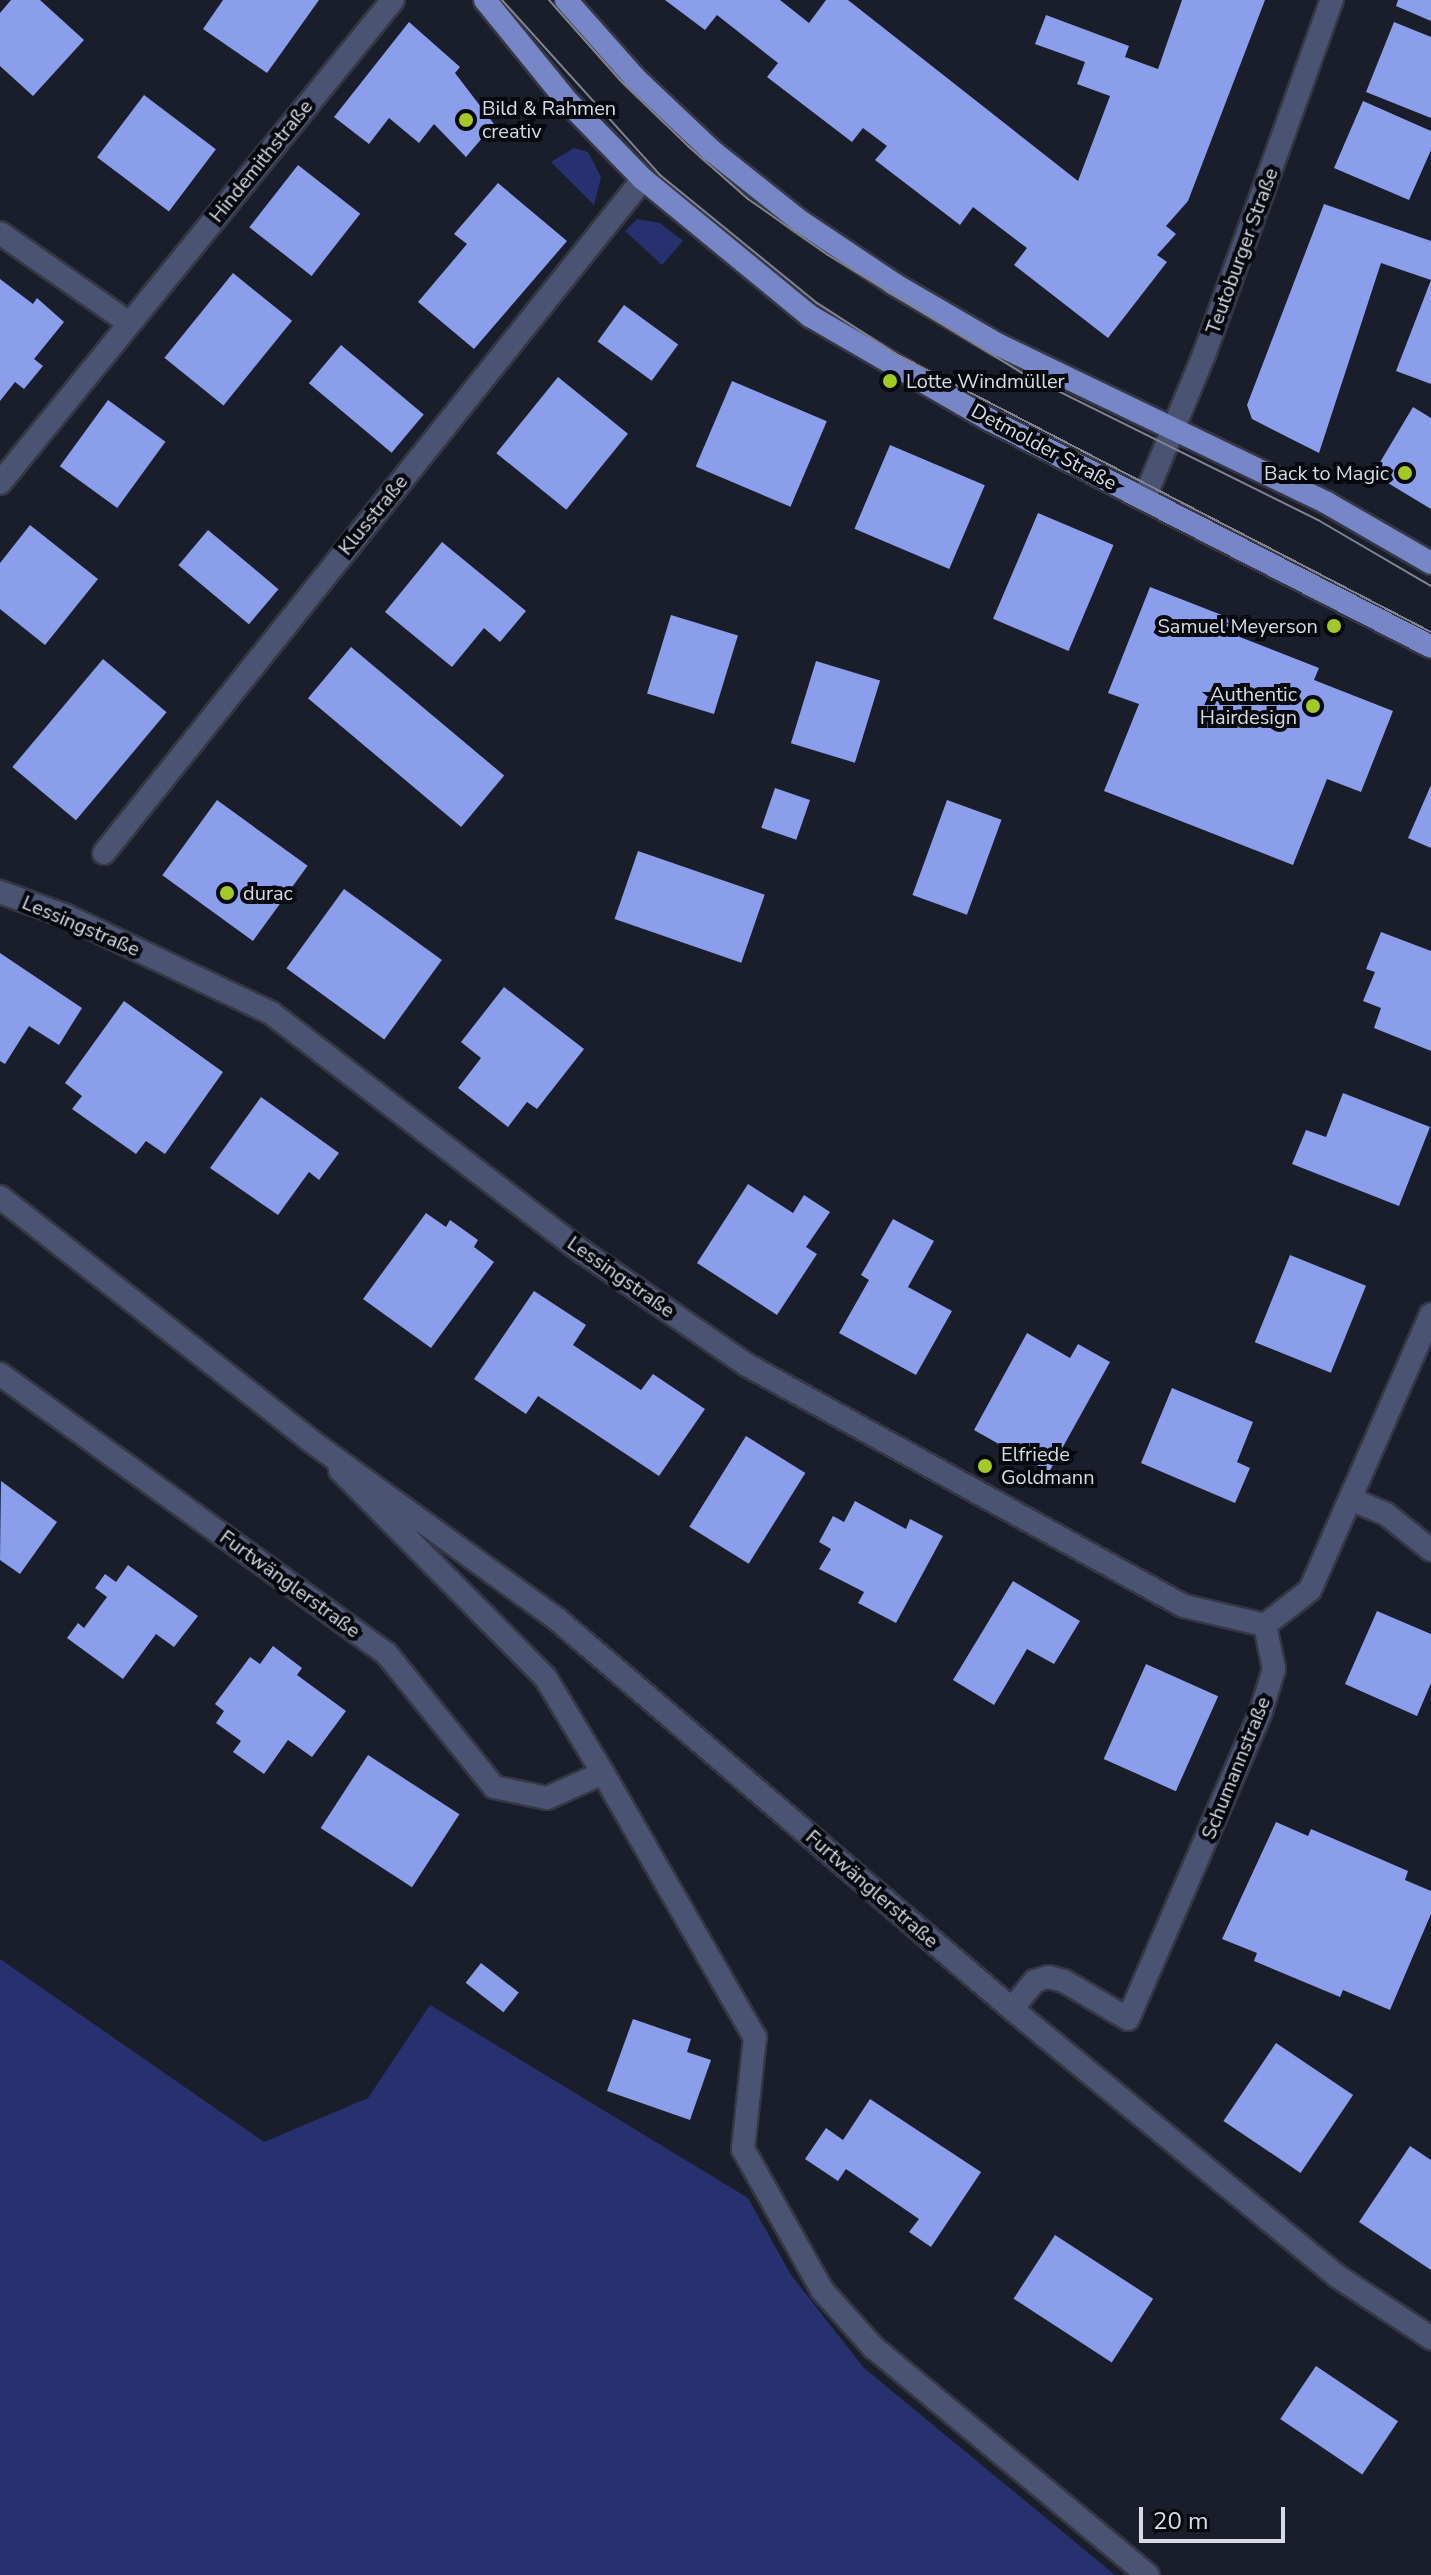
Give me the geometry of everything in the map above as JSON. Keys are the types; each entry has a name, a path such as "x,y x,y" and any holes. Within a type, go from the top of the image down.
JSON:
{"main road":[{"name":"Detmolder Straße","path":"485,0 568,102 643,179 726,252 810,316 904,373 1431,647"},
{"path":"566,0 635,78 712,151 800,221 999,345 1327,503 1431,563"}],"street":[{"name":"Hindemithstraße","path":"0,483 393,0"},
{"name":"Teutoburger Straße","path":"1144,499 1173,429 1332,0"},
{"name":"Klusstraße","path":"104,853 643,179"},
{"path":"0,233 129,323"},
{"name":"Lessingstraße","path":"0,892 66,916 271,1013 583,1252 747,1365 1184,1606 1265,1625"},
{"name":"Furtwänglerstraße","path":"0,1197 311,1441 558,1620 1012,2009 1337,2276 1431,2338"},
{"path":"1265,1625 1310,1590 1353,1500 1431,1314"},
{"name":"Furtwänglerstraße","path":"0,1374 386,1653 452,1728 494,1787 547,1798 603,1773"},
{"name":"Furtwänglerstraße","path":"311,1441 545,1677 603,1773 755,2037 743,2149 822,2290 873,2347 1148,2575"},
{"path":"1353,1500 1386,1514 1431,1550"},
{"name":"Schumannstraße","path":"1012,2009 1035,1981 1048,1977 1064,1981 1128,2019 1261,1711 1274,1669 1265,1625"}],"shaded area":[{"path":"574,148 588,152 601,177 594,205 551,162"},
{"path":"637,219 660,223 683,241 662,265 625,231"},
{"path":"0,1959 264,2142 368,2098 430,2005 748,2198 791,2275 864,2368 1115,2575 0,2575"}],"building":[{"path":"11,0 40,0 84,40 33,96 0,66 0,13"},
{"path":"223,0 319,0 267,73 203,29"},
{"path":"665,0 780,0 809,23 826,0 848,0 1078,181 1110,96 1077,84 1085,62 1035,44 1046,15 1129,46 1125,57 1158,69 1182,0 1265,0 1188,201 1166,226 1176,234 1157,255 1167,262 1108,338 1014,265 1027,248 973,207 960,225 875,160 887,146 863,128 852,142 767,77 778,63 717,15 705,30"},
{"path":"1398,0 1431,0 1431,21 1396,6"},
{"path":"409,22 460,67 455,73 494,124 466,157 434,124 419,143 389,118 369,144 334,117"},
{"path":"1394,22 1431,37 1431,118 1366,92"},
{"path":"144,95 216,149 169,211 97,157"},
{"path":"1363,101 1431,131 1431,150 1409,200 1334,168"},
{"path":"298,165 360,214 312,276 249,227"},
{"path":"498,183 567,241 474,349 418,302 467,244 454,234"},
{"path":"1324,204 1431,241 1431,280 1381,263 1319,453 1252,419 1247,405"},
{"path":"233,273 292,321 223,406 164,358"},
{"path":"0,279 33,304 37,298 64,322 34,359 43,366 24,389 15,382 0,401"},
{"path":"1431,280 1431,384 1396,371"},
{"path":"624,305 678,344 652,381 598,341"},
{"path":"341,345 424,414 392,453 309,383"},
{"path":"558,377 628,434 566,510 496,453"},
{"path":"732,381 827,421 790,507 696,467"},
{"path":"108,400 165,442 117,508 60,466"},
{"path":"1413,407 1431,418 1431,509 1373,474"},
{"path":"890,445 985,485 949,569 854,529"},
{"path":"1038,513 1113,545 1069,651 993,619"},
{"path":"30,525 98,579 45,645 0,609 0,563"},
{"path":"208,530 278,589 249,624 178,565"},
{"path":"442,542 526,611 500,642 484,628 452,667 385,612"},
{"path":"1150,587 1232,619 1227,632 1319,668 1314,680 1393,711 1361,792 1327,779 1293,865 1104,791 1139,704 1108,693"},
{"path":"671,615 738,635 714,714 647,693"},
{"path":"351,647 504,776 461,827 308,698"},
{"path":"103,659 167,712 76,820 12,767"},
{"path":"816,661 880,681 855,763 791,743"},
{"path":"1431,785 1431,848 1408,838"},
{"path":"775,788 810,800 796,840 761,828"},
{"path":"217,800 308,866 253,941 162,875"},
{"path":"947,800 1002,820 967,915 912,895"},
{"path":"638,851 765,895 741,963 615,919"},
{"path":"344,889 442,960 384,1039 286,968"},
{"path":"1381,932 1431,951 1431,1051 1374,1028 1381,1008 1363,1001 1375,972 1366,969"},
{"path":"0,953 82,1008 59,1045 29,1026 5,1064 0,1061"},
{"path":"504,987 584,1049 537,1109 527,1102 508,1127 458,1088 481,1058 461,1042"},
{"path":"124,1001 223,1072 165,1154 146,1141 136,1154 72,1109 82,1096 65,1083"},
{"path":"1343,1093 1430,1127 1399,1206 1292,1164 1306,1130 1326,1137"},
{"path":"261,1097 339,1153 319,1180 309,1172 278,1215 210,1168"},
{"path":"748,1184 793,1213 804,1195 830,1212 806,1247 817,1254 777,1315 697,1263"},
{"path":"426,1213 446,1227 450,1220 478,1240 474,1247 494,1262 431,1348 363,1299"},
{"path":"893,1219 934,1241 908,1287 952,1311 916,1375 839,1333 869,1280 861,1275"},
{"path":"1290,1255 1366,1286 1331,1373 1255,1342"},
{"path":"534,1291 586,1325 573,1345 641,1390 653,1374 705,1409 659,1476 538,1396 526,1414 474,1379"},
{"path":"1027,1333 1070,1358 1078,1344 1110,1362 1049,1472 974,1430"},
{"path":"1172,1388 1253,1422 1237,1462 1250,1468 1235,1503 1141,1463"},
{"path":"746,1436 805,1473 749,1564 689,1527"},
{"path":"1,1481 57,1522 20,1574 0,1560"},
{"path":"855,1501 906,1529 910,1519 943,1536 896,1623 858,1603 864,1592 819,1569 831,1549 819,1542 833,1516 844,1522"},
{"path":"128,1565 198,1616 174,1647 156,1634 123,1679 67,1638 78,1623 84,1628 107,1597 95,1588 105,1574 116,1582"},
{"path":"1013,1581 1080,1621 1054,1664 1027,1649 994,1705 953,1680"},
{"path":"1377,1611 1431,1634 1431,1683 1417,1716 1345,1684"},
{"path":"273,1646 302,1668 297,1675 346,1711 312,1757 288,1740 264,1774 233,1752 241,1741 216,1723 224,1711 215,1704 250,1657 260,1664"},
{"path":"1146,1664 1218,1696 1176,1791 1104,1759"},
{"path":"368,1755 459,1814 412,1887 321,1828"},
{"path":"1276,1822 1308,1836 1311,1829 1408,1871 1405,1880 1431,1891 1431,1914 1390,2010 1343,1990 1340,1997 1254,1961 1257,1953 1222,1939"},
{"path":"481,1963 519,1993 503,2012 466,1983"},
{"path":"633,2019 691,2039 687,2052 711,2060 690,2120 607,2091"},
{"path":"1276,2043 1353,2095 1301,2173 1223,2121"},
{"path":"870,2099 981,2172 931,2247 909,2232 919,2219 846,2169 838,2181 805,2159 826,2128 843,2140"},
{"path":"1410,2146 1431,2160 1431,2270 1359,2222"},
{"path":"1055,2235 1153,2299 1112,2362 1014,2299"},
{"path":"1316,2366 1398,2421 1362,2474 1280,2419"}],"tram line":[{"path":"502,0 660,175 817,303 896,354 1431,632"},
{"path":"549,0 620,80 688,146 748,199 828,255 1024,374 1318,520 1431,586"}],"place":[{"name":"Bild & Rahmen creativ","path":"466,120"},
{"name":"Lotte Windmüller","path":"890,381"},
{"name":"Back to Magic","path":"1405,473"},
{"name":"Samuel Meyerson","path":"1334,626"},
{"name":"Authentic Hairdesign","path":"1313,706"},
{"name":"durac","path":"227,893"},
{"name":"Elfriede Goldmann","path":"985,1466"}]}
